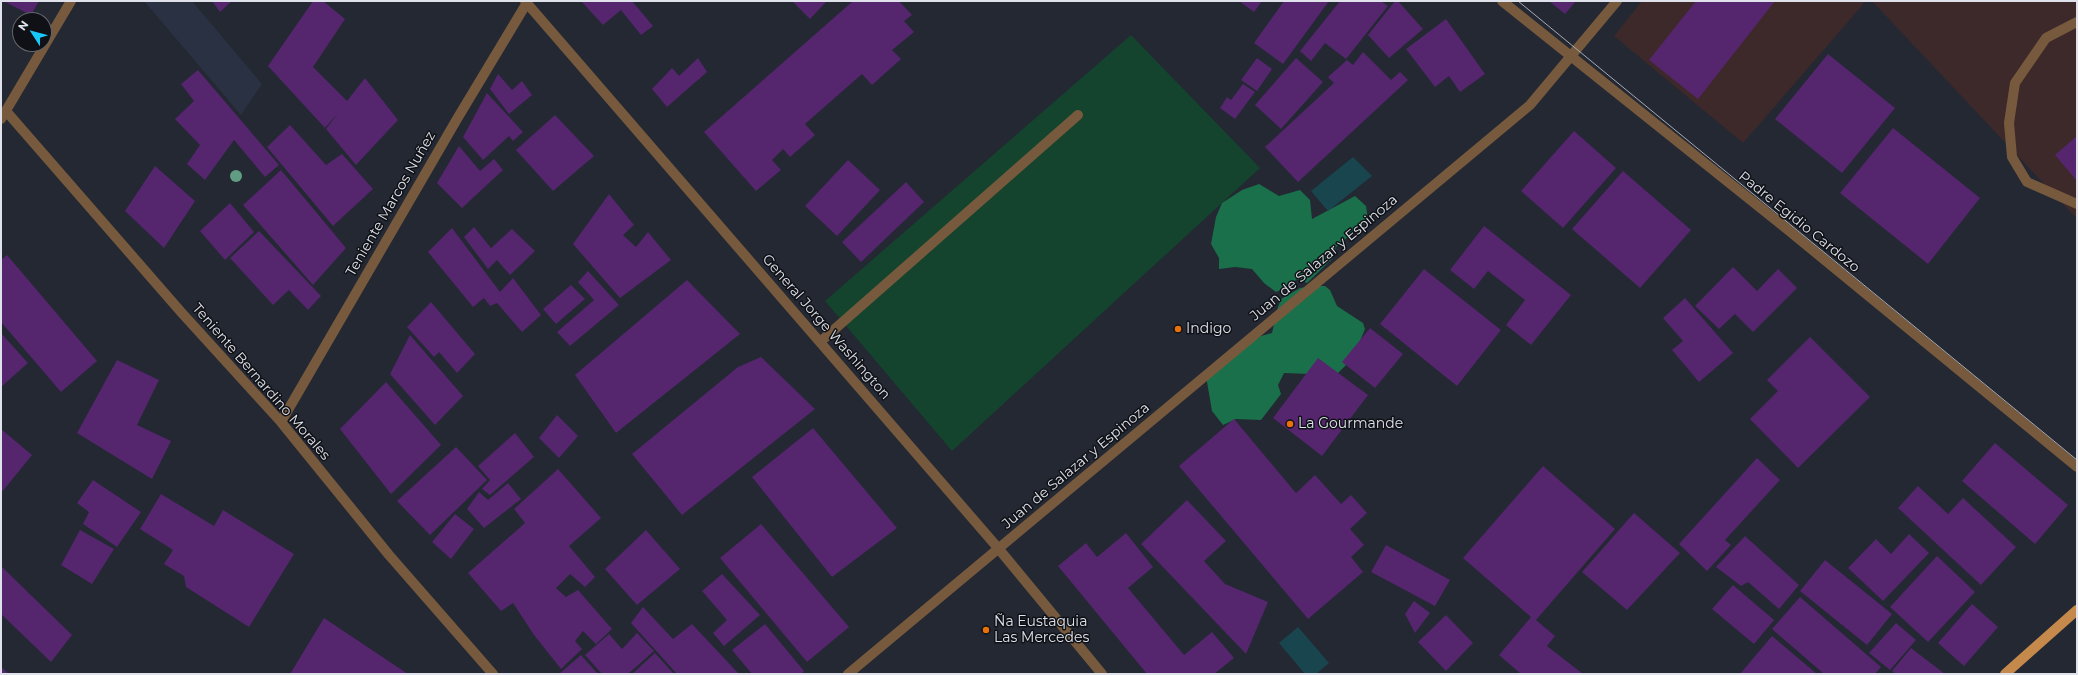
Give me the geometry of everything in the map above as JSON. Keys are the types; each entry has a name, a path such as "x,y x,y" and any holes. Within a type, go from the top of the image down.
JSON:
{"main road":[{"path":"2005,674 2077,610"}],"street":[{"path":"3,115 71,1"},
{"name":"Padre Egidio Cardozo","path":"1502,1 1787,229 2077,467"},
{"name":"Juan de Salazar y Espinoza","path":"848,674 1530,105 1617,1"},
{"name":"General Jorge Washington","path":"527,2 998,548 1102,674"},
{"name":"Teniente Marcos Nuñez","path":"281,422 457,119 527,2"},
{"path":"2077,22 2046,38 2014,83 2009,123 2012,157 2027,182 2077,204"},
{"name":"Teniente Bernardino Morales","path":"3,115 281,422 389,555 493,674"},
{"path":"820,342 1078,115"}],"shaded area":[{"path":"144,1 192,1 262,84 241,115"},
{"path":"1642,1 1866,1 1743,143 1614,36"},
{"path":"1872,1 2077,1 2077,219"},
{"path":"1353,157 1372,176 1328,211 1311,191"},
{"path":"1298,627 1329,663 1316,674 1305,674 1279,643"}],"green space":[{"path":"1131,35 1260,168 952,451 825,301"},
{"path":"1259,184 1279,196 1300,190 1310,200 1312,219 1355,196 1366,206 1368,220 1336,247 1332,259 1307,283 1297,279 1288,287 1276,292 1264,283 1252,269 1235,267 1219,269 1219,258 1211,244 1216,217 1222,203 1242,190"},
{"path":"1325,286 1330,290 1337,306 1363,323 1365,329 1350,361 1336,375 1284,373 1278,385 1281,394 1261,420 1236,419 1223,425 1212,411 1206,376 1235,350 1261,336 1272,333 1281,299 1300,288"}],"building":[{"path":"3,1 39,1 33,12 25,12"},
{"path":"212,1 232,1 220,12"},
{"path":"313,1 323,1 345,19 313,67 347,101 365,78 398,120 356,165 326,129 338,113 325,128 268,66"},
{"path":"581,1 632,1 653,26 641,35 621,10 603,25"},
{"path":"792,1 825,1 826,2 810,19"},
{"path":"853,1 899,1 912,15 904,21 914,32 892,50 901,59 872,85 862,74 805,124 815,135 790,157 783,149 772,160 781,170 756,191 704,132"},
{"path":"1239,1 1262,1 1254,12"},
{"path":"1284,1 1329,1 1283,64 1254,43"},
{"path":"1340,1 1381,1 1388,6 1346,59 1325,43 1311,61 1300,51"},
{"path":"1395,1 1398,1 1423,29 1389,58 1368,35"},
{"path":"1549,1 1576,1 1565,14"},
{"path":"1696,1 1775,1 1698,99 1649,60"},
{"path":"1446,19 1485,74 1460,92 1449,76 1435,87 1406,49"},
{"path":"1363,52 1391,80 1400,72 1408,80 1298,182 1265,147 1334,83 1328,77 1347,60 1353,65"},
{"path":"1828,54 1895,108 1842,173 1775,119"},
{"path":"698,58 707,72 667,107 652,89 672,68 679,76"},
{"path":"1257,58 1272,69 1257,91 1241,80"},
{"path":"1296,58 1323,82 1281,129 1255,105"},
{"path":"198,70 279,165 265,177 234,140 205,180 187,164 200,145 175,119 194,101 181,84"},
{"path":"498,74 512,90 522,81 532,95 509,114 490,89"},
{"path":"1243,84 1255,92 1235,119 1220,108 1227,97 1231,100"},
{"path":"487,93 523,132 513,141 509,136 483,160 463,137"},
{"path":"555,115 594,156 553,191 516,150"},
{"path":"290,125 326,165 342,154 373,189 333,226 267,147"},
{"path":"1893,128 1980,198 1928,264 1840,193"},
{"path":"1574,131 1616,168 1563,228 1521,191"},
{"path":"2077,136 2077,181 2055,155"},
{"path":"459,146 480,171 494,159 503,170 462,208 437,183"},
{"path":"848,160 880,190 837,236 805,206"},
{"path":"155,166 195,201 164,248 125,211"},
{"path":"281,170 346,248 313,285 243,205"},
{"path":"1623,171 1691,230 1640,288 1572,229"},
{"path":"906,182 924,202 861,262 842,242"},
{"path":"609,194 634,225 623,235 636,247 648,232 671,260 620,298 573,244"},
{"path":"230,203 254,232 225,260 200,231"},
{"path":"1484,226 1571,295 1531,345 1506,325 1525,300 1488,271 1474,289 1450,270"},
{"path":"474,227 491,248 512,229 535,251 510,275 497,260 488,269 464,237"},
{"path":"452,228 500,292 513,278 541,315 522,332 497,303 490,306 484,298 473,307 428,252"},
{"path":"259,231 321,296 308,310 289,290 273,305 230,258"},
{"path":"7,255 97,361 61,392 1,322 1,260"},
{"path":"1733,267 1757,291 1778,269 1797,288 1753,332 1735,314 1719,329 1695,306"},
{"path":"1424,269 1501,330 1457,386 1380,324"},
{"path":"588,271 619,305 570,346 557,332 594,300 578,282"},
{"path":"687,280 740,334 616,433 575,375"},
{"path":"571,285 585,299 556,324 543,309"},
{"path":"1685,298 1733,353 1699,382 1672,350 1683,341 1663,318"},
{"path":"431,302 475,354 457,373 439,352 434,357 407,327"},
{"path":"1370,328 1403,354 1375,388 1342,362"},
{"path":"1,333 28,363 1,387"},
{"path":"410,335 463,396 435,425 390,374"},
{"path":"1810,337 1870,397 1798,468 1750,419 1778,391 1767,380"},
{"path":"761,357 815,409 682,515 632,454 738,367"},
{"path":"1318,358 1368,395 1322,456 1273,418"},
{"path":"117,360 159,380 137,425 171,441 152,479 77,433"},
{"path":"386,382 441,445 391,494 340,429"},
{"path":"557,415 578,436 559,458 539,438"},
{"path":"1234,419 1296,493 1315,475 1341,504 1351,495 1367,513 1350,529 1364,545 1351,557 1363,572 1308,619 1179,466"},
{"path":"813,428 897,528 832,577 752,477"},
{"path":"1,429 32,455 2,492 1,491"},
{"path":"515,433 534,457 490,495 482,489 490,480 478,466"},
{"path":"1995,443 2068,505 2035,544 1962,481"},
{"path":"456,447 487,480 430,535 397,501"},
{"path":"1757,458 1780,480 1725,540 1731,545 1707,571 1679,544"},
{"path":"1543,466 1615,529 1536,620 1555,636 1547,646 1583,674 1521,674 1499,655 1531,617 1463,558"},
{"path":"558,469 601,518 569,546 595,577 585,587 570,574 556,588 566,597 578,590 612,629 596,644 583,631 575,641 582,649 561,669 534,635 513,603 501,611 468,573 525,523 514,509"},
{"path":"93,480 141,512 117,547 83,524 89,512 77,503"},
{"path":"508,483 521,499 484,528 467,509 479,492 488,500"},
{"path":"1918,486 1948,514 1963,498 2016,547 1981,585 1898,508"},
{"path":"161,494 214,526 223,510 294,554 249,627 186,587 184,576 164,564 173,550 140,529"},
{"path":"1187,500 1226,541 1204,561 1225,584 1268,602 1246,654 1141,544"},
{"path":"1634,513 1680,553 1627,610 1582,572"},
{"path":"455,514 474,529 451,559 432,542"},
{"path":"761,524 849,627 807,662 720,558"},
{"path":"80,530 114,549 92,584 61,565"},
{"path":"646,530 680,569 637,605 605,569"},
{"path":"1126,533 1153,567 1128,588 1184,655 1212,632 1234,658 1214,674 1147,674 1058,566 1086,543 1097,557"},
{"path":"1909,534 1929,553 1883,601 1848,568 1876,539 1891,554"},
{"path":"1745,536 1799,585 1779,609 1748,582 1741,586 1716,567"},
{"path":"1386,545 1450,580 1435,606 1371,572"},
{"path":"1937,556 1975,592 1928,642 1890,607"},
{"path":"1825,560 1892,614 1867,645 1800,591"},
{"path":"1,566 72,635 51,662 1,614"},
{"path":"722,574 760,615 724,646 713,633 727,620 702,591"},
{"path":"1733,585 1774,620 1754,644 1712,609"},
{"path":"1800,597 1881,667 1875,674 1824,674 1772,629"},
{"path":"1414,601 1430,613 1415,633 1405,614"},
{"path":"1972,604 1998,627 1964,666 1938,643"},
{"path":"643,607 673,639 692,624 739,674 677,674 631,623"},
{"path":"1446,615 1473,643 1446,671 1418,642"},
{"path":"324,618 408,674 290,674"},
{"path":"1896,623 1916,640 1890,670 1869,653"},
{"path":"765,624 804,671 801,674 752,674 732,650"},
{"path":"637,633 654,651 628,674 602,674 585,655 609,634 622,649"},
{"path":"1772,636 1817,674 1740,674"},
{"path":"1911,648 1945,674 1896,674 1892,671"},
{"path":"655,653 674,674 632,674"},
{"path":"581,655 598,674 559,674"},
{"path":"1,667 9,674 1,674"}],"tram line":[{"path":"1518,1 2077,460"}],"place":[{"name":"Indigo","path":"1178,329"},
{"name":"La Gourmande","path":"1290,424"},
{"name":"Ña Eustaquia Las Mercedes","path":"986,630"}]}
